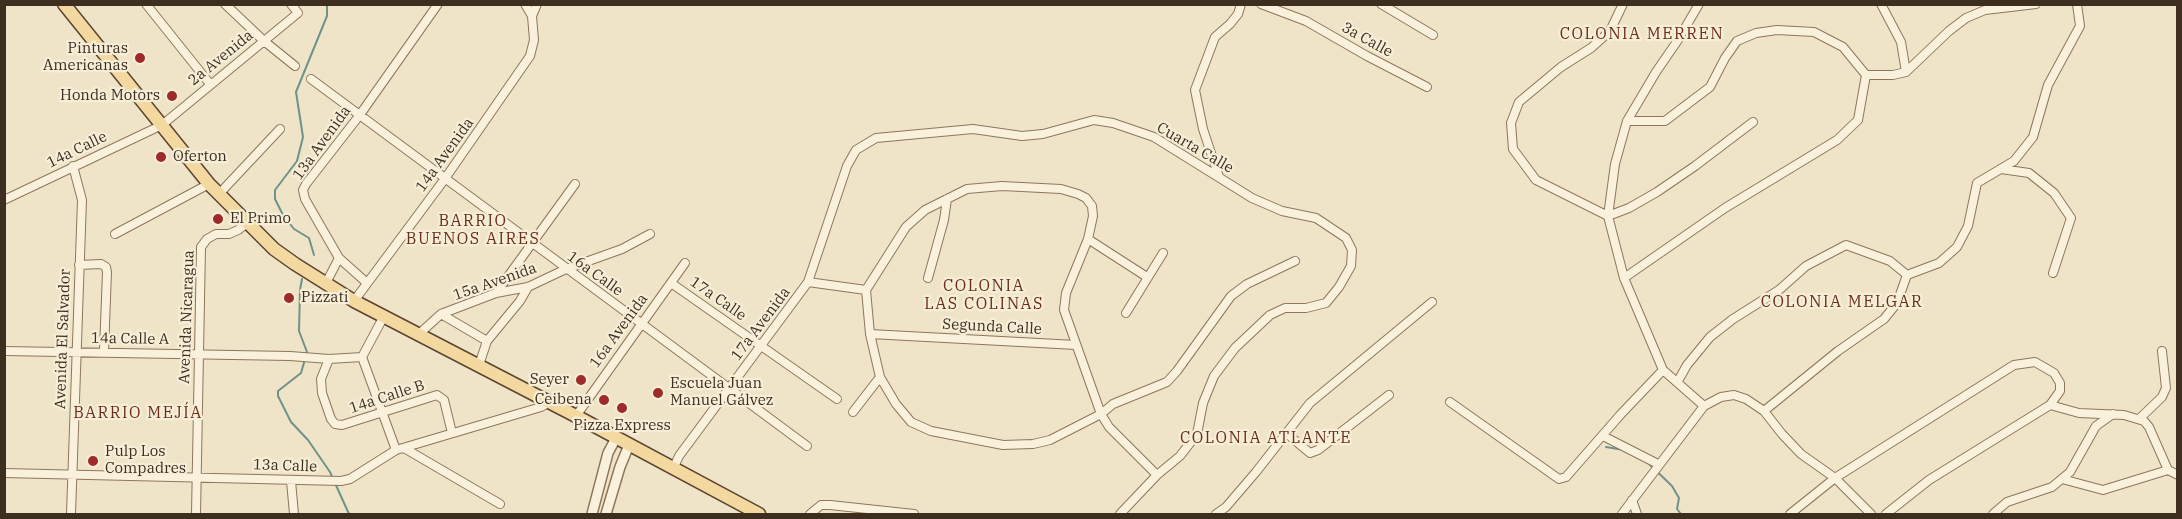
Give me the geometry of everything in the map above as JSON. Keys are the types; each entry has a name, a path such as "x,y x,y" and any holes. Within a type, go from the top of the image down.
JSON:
{"main road":[{"path":"64,4 209,184 247,223 288,259 354,301 550,402 759,514"}],"street":[{"path":"146,4 210,84"},
{"path":"225,4 264,41 295,66"},
{"name":"2a Avenida","path":"162,124 297,13 291,4"},
{"name":"13a Avenida","path":"367,283 339,258 305,199 303,190 359,116 438,4"},
{"path":"525,4 532,16"},
{"path":"532,16 537,4"},
{"path":"1219,177 1203,129 1194,90 1215,37 1238,14 1241,4"},
{"name":"3a Calle","path":"1261,4 1306,21 1427,87"},
{"path":"1381,4 1432,35"},
{"path":"1623,4 1610,31 1519,102 1511,123 1513,149 1536,180 1608,216 1629,208 1657,192 1753,122"},
{"path":"1699,4 1628,122 1616,164 1608,216 1624,278 1664,370 1704,406"},
{"path":"1881,4 1901,42 1906,72"},
{"path":"1866,75 1893,75 1906,72 1949,31 1966,18 1985,10 2036,4"},
{"path":"1764,411 1838,351 1884,319 1897,303 1907,275 1939,263 1957,247 1968,226 1977,183 2014,161 2033,137 2048,85 2080,26 2077,4"},
{"name":"14a Avenida","path":"354,301 444,180 530,56 534,40 532,16"},
{"path":"1624,278 1725,208 1837,140 1858,120 1866,75 1843,47 1814,32 1777,30 1756,33 1737,41 1710,87 1665,121 1628,122"},
{"name":"16a Calle","path":"310,79 807,446"},
{"name":"Cuarta Calle","path":"866,143 876,138 973,129 1022,136 1044,134 1094,120 1113,123 1154,137 1252,198 1282,211 1316,218 1332,226 1346,238 1352,250 1351,266 1339,287 1326,303 1306,309 1286,308 1270,315 1235,348 1214,376 1203,403 1197,434 1180,456 1156,475"},
{"name":"14a Calle","path":"4,200 162,124"},
{"path":"219,194 280,129"},
{"name":"17a Avenida","path":"673,469 679,456 808,282 847,166 856,150 866,143"},
{"name":"Avenida El Salvador","path":"71,514 82,200 73,166"},
{"path":"2001,169 2029,174 2054,193 2071,218 2053,273"},
{"path":"115,234 209,184"},
{"path":"496,293 575,184"},
{"path":"1120,514 1156,475 1109,428 1101,414 1064,310 1066,293 1088,239 1093,216 1089,202 1082,195 1061,189 1002,186 967,189 925,210 906,227 866,290 870,334 880,377 896,404 911,422 931,431 967,440 1003,445 1033,444 1050,440 1101,414 1113,404 1167,382 1231,296 1247,284 1295,261"},
{"path":"928,278 944,220 947,199"},
{"name":"Avenida Nicaragua","path":"196,514 201,246 216,234 238,231 247,223"},
{"name":"15a Avenida","path":"419,334 441,314 496,293 528,287 566,269 622,249 650,234"},
{"path":"1088,239 1147,278"},
{"path":"1678,381 1687,365 1710,337 1733,319 1779,290 1806,266 1846,245 1890,261 1907,275"},
{"path":"1126,313 1162,253"},
{"path":"326,283 339,258"},
{"name":"16a Avenida","path":"576,416 685,263"},
{"path":"79,265 101,264 106,267 104,351"},
{"path":"808,282 866,290"},
{"name":"17a Calle","path":"671,283 837,399"},
{"path":"479,365 487,341 520,301 528,287"},
{"path":"1216,514 1241,489 1310,403 1432,302"},
{"path":"441,314 487,341"},
{"path":"384,316 362,357 396,450"},
{"name":"Segunda Calle","path":"870,334 1076,345"},
{"name":"14a Calle A","path":"4,351 104,351 329,358"},
{"path":"2139,419 2162,397 2166,388 2162,351"},
{"path":"329,358 362,357"},
{"name":"14a Calle B","path":"329,358 321,379 322,393 335,424 342,425 437,395 444,400 452,433"},
{"path":"1790,514 1835,478 2014,364 2035,362 2054,373 2060,383 2060,391 2050,405 1929,480 1887,514"},
{"path":"1450,402 1559,479 1566,477 1621,414 1664,370"},
{"path":"853,412 880,377"},
{"path":"1286,433 1310,453 1389,395"},
{"path":"1622,514 1704,406 1721,397 1734,395 1746,399 1764,411 1801,454 1835,478 1871,514"},
{"name":"13a Calle","path":"4,473 341,481 350,479 396,450 541,407 550,402"},
{"path":"2050,405 2079,413 2114,413 2139,419 2149,427 2168,470 2178,475"},
{"path":"1993,514 2007,502 2052,486 2062,479 2070,472 2096,426 2114,413"},
{"path":"1603,436 1658,464"},
{"path":"592,514 608,453 616,438"},
{"path":"606,514 629,446"},
{"path":"405,448 500,504"},
{"path":"2062,479 2103,490 2168,470"},
{"path":"291,481 294,514"},
{"path":"1632,500 1637,514"},
{"path":"810,514 821,505 914,514"},
{"path":"1887,514 1899,514"}],"waterway":[{"path":"314,255 309,238 294,229 283,215 275,199 275,190 297,161 303,137 296,92 327,16 327,4"},
{"path":"302,279 299,331 307,352 301,373 278,391 278,396 291,422 308,440 330,472 349,514"},
{"path":"1606,447 1624,450"},
{"path":"1647,462 1672,486 1679,498 1677,509 1681,514"}],"place":[{"name":"Pinturas Americanas","path":"140,58"},
{"name":"Honda Motors","path":"172,96"},
{"name":"Oferton","path":"161,157"},
{"name":"El Primo","path":"218,219"},
{"name":"Pizzati","path":"289,298"},
{"name":"Seyer","path":"581,380"},
{"name":"Escuela Juan Manuel Gálvez","path":"658,393"},
{"name":"Ceibena","path":"604,400"},
{"name":"Pizza Express","path":"622,408"},
{"name":"Pulp Los Compadres","path":"93,461"}],"district":[{"name":"COLONIA MERREN","path":"1642,34"},
{"name":"BARRIO BUENOS AIRES","path":"473,230"},
{"name":"COLONIA LAS COLINAS","path":"984,295"},
{"name":"COLONIA MELGAR","path":"1842,302"},
{"name":"BARRIO MEJÍA","path":"138,413"},
{"name":"COLONIA ATLANTE","path":"1266,438"}]}
